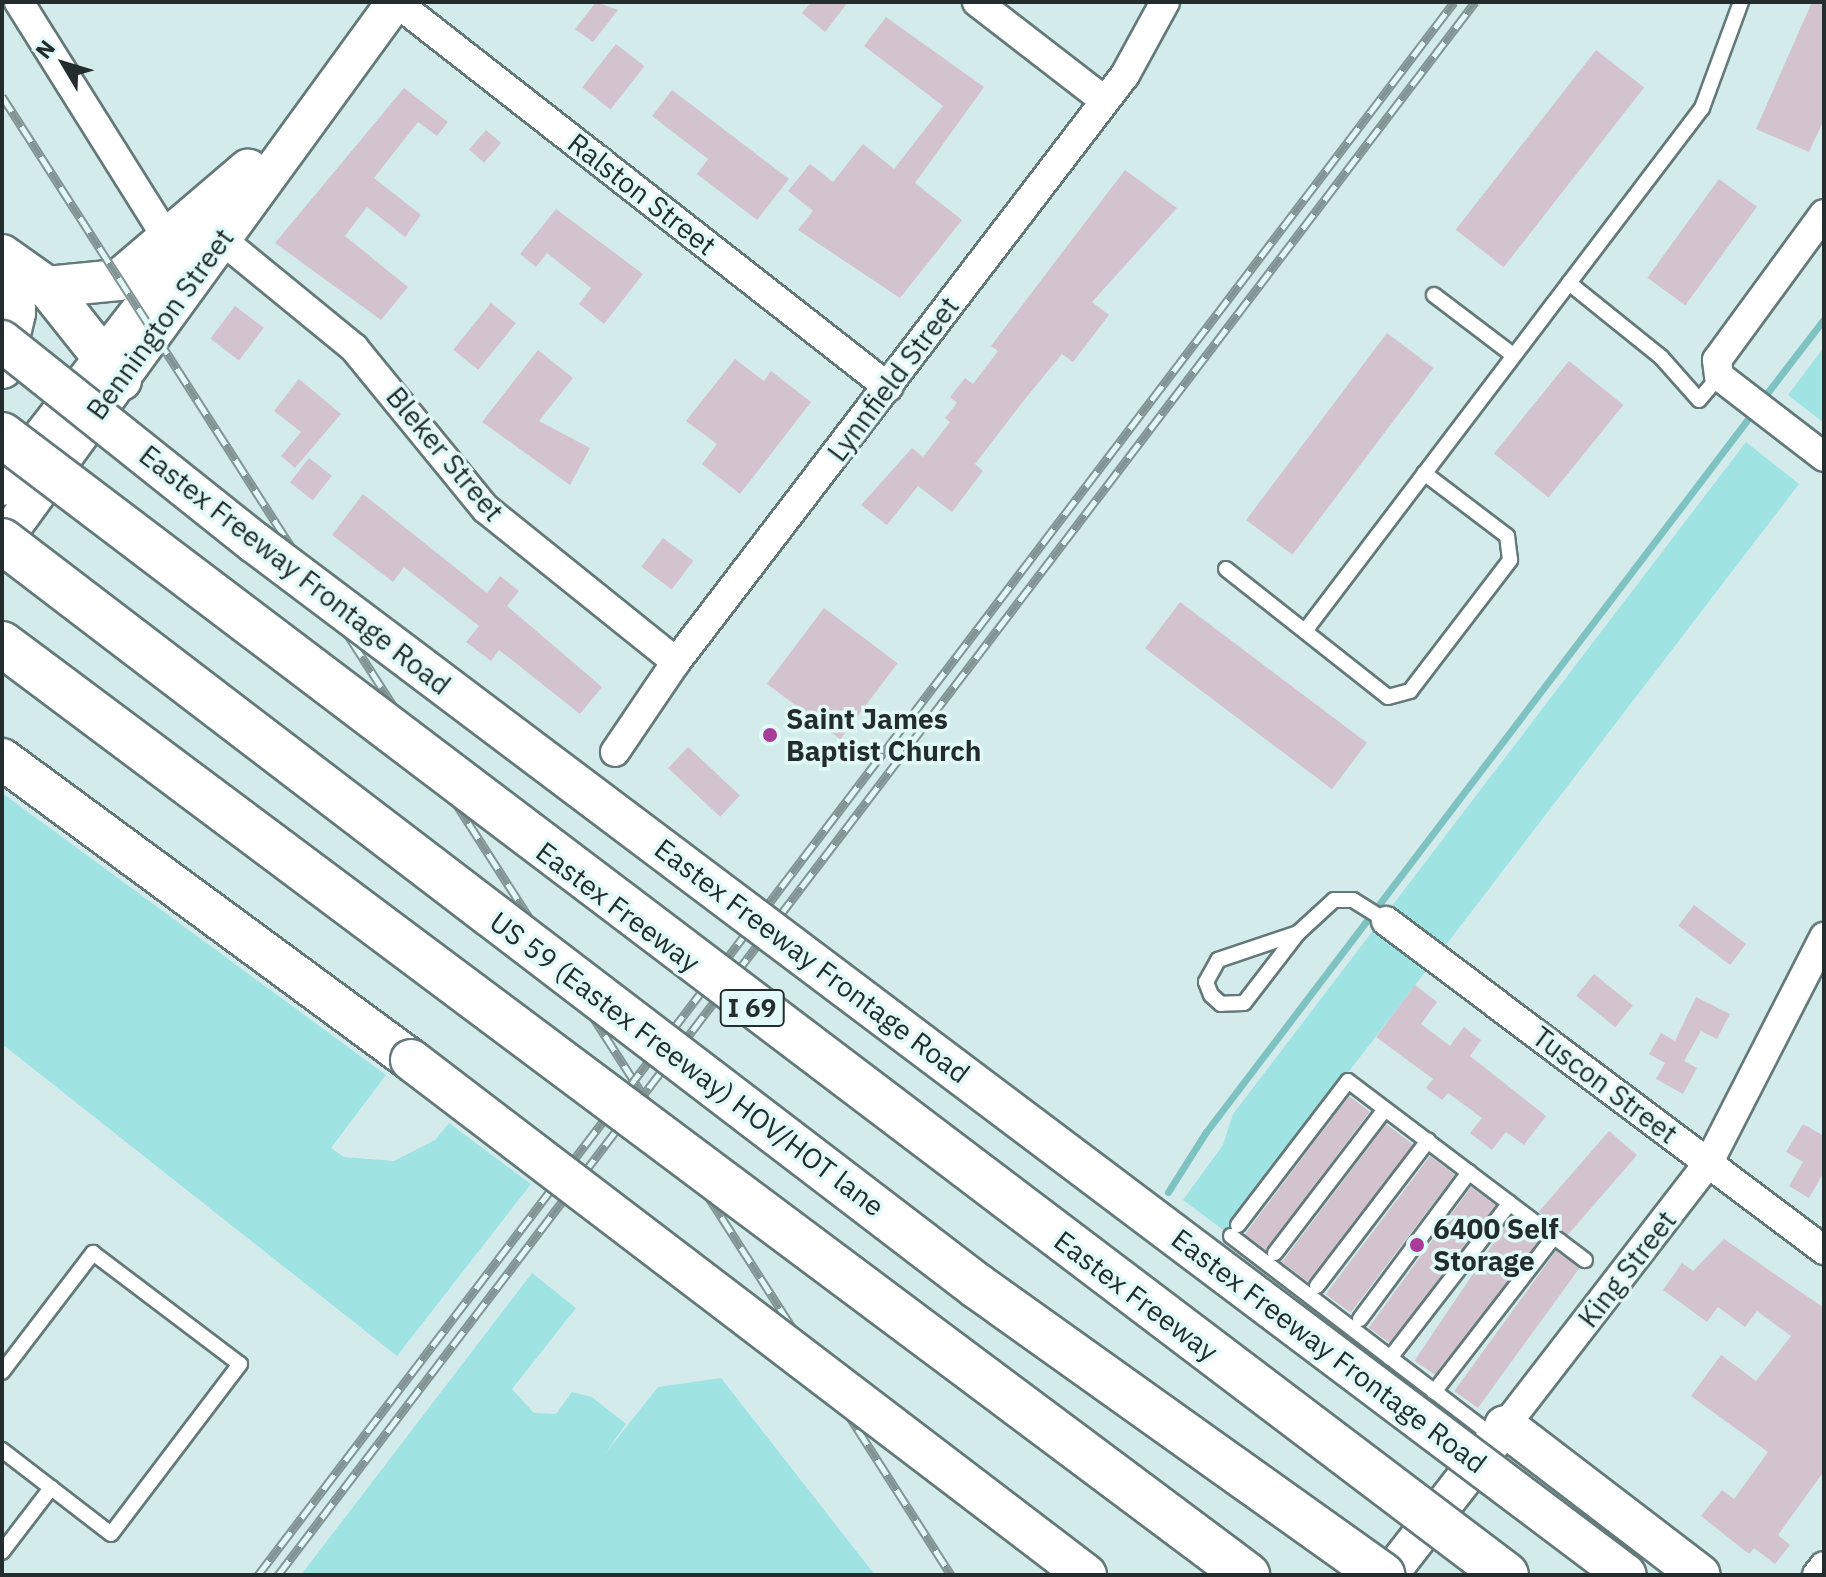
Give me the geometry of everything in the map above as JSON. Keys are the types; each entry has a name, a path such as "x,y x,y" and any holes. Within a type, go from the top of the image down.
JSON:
{"highway":[{"name":"Eastex Freeway","path":"2,435 1506,1575"},
{"name":"US 59 (Eastex Freeway) HOV/HOT lane","path":"2,542 977,1286 1382,1575"},
{"path":"2,644 1247,1575"}],"main road":[{"path":"47,287 119,280 174,250 248,170"},
{"path":"8,260 47,287 110,368"},
{"path":"2,368 15,313 8,260"},
{"name":"Eastex Freeway Frontage Road","path":"2,341 254,542 1626,1575"},
{"path":"4,762 411,1060 1086,1575"},
{"path":"1500,1432 1700,1575"}],"street":[{"path":"19,2 174,250"},
{"name":"Bennington Street","path":"2,487 221,239 316,105 395,2"},
{"name":"Ralston Street","path":"395,2 888,387"},
{"path":"977,2 1104,100"},
{"name":"Lynnfield Street","path":"615,752 676,662 888,387 1146,43 1165,2"},
{"name":"Bennington Street","path":"248,170 316,105"},
{"path":"1824,214 1728,339 1717,360 1727,382 1824,457"},
{"name":"Bleker Street","path":"221,239 354,348 486,509 676,662"},
{"name":"Bennington Street","path":"2,542 110,368 174,250"},
{"name":"Tuscon Street","path":"1386,921 1824,1250"},
{"name":"King Street","path":"1389,1575 1709,1162 1824,937"},
{"path":"1817,1575 1824,1566"}],"lane":[{"path":"1305,631 1702,108 1741,2"},
{"path":"1569,283 1661,357 1699,400 1727,382"},
{"path":"1434,295 1513,355"},
{"path":"1226,569 1388,697 1410,691 1510,560 1507,536 1424,473"},
{"path":"1298,933 1218,960 1206,982 1211,995 1221,1004 1244,1003 1298,933 1334,900 1353,900 1386,921"},
{"path":"1500,1432 1434,1392 1235,1231 1348,1081 1585,1260"},
{"path":"1275,1253 1385,1109"},
{"path":"1317,1286 1428,1141"},
{"path":"1360,1319 1469,1172"},
{"path":"1390,1358 1510,1203"},
{"path":"1434,1392 1554,1237"},
{"path":"2,1372 93,1253 240,1364 111,1534 2,1450"},
{"path":"2,1552 51,1488"}],"shaded area":[{"path":"1824,347 1824,423 1788,395"},
{"path":"1746,442 1799,484 1226,1232 1183,1200 1223,1145 1233,1114"},
{"path":"2,793 386,1075 331,1148 344,1157 394,1161 435,1140 449,1123 531,1184 397,1356 2,1044"},
{"path":"532,1273 576,1308 512,1389 534,1413 556,1414 572,1392 592,1397 626,1424 604,1455 658,1387 721,1378 875,1575 301,1575"}],"building":[{"path":"596,2 618,10 593,42 575,29"},
{"path":"811,2 848,2 825,32 802,13"},
{"path":"1812,2 1824,2 1824,119 1809,152 1756,129"},
{"path":"886,17 984,87 915,183 962,220 900,298 798,230 813,211 788,191 810,164 833,182 863,144 894,169 943,106 864,46"},
{"path":"616,44 644,66 611,110 582,87"},
{"path":"1596,50 1644,88 1504,267 1456,230"},
{"path":"404,88 448,122 437,136 418,122 374,178 421,215 405,237 367,207 345,236 408,287 381,320 275,243"},
{"path":"672,90 789,179 757,220 697,174 708,159 652,116"},
{"path":"486,130 501,143 484,163 469,150"},
{"path":"1125,170 1177,208 1092,302 1109,315 1073,362 1062,354 1025,399 975,464 983,471 952,512 918,486 887,525 861,505 912,448 923,457 950,422 945,418 957,403 950,397 965,378 973,384 998,351 991,346"},
{"path":"1719,179 1757,207 1685,305 1647,278"},
{"path":"556,209 643,274 604,324 579,304 591,288 547,253 536,267 520,254"},
{"path":"491,303 516,323 478,370 453,350"},
{"path":"235,306 264,328 239,360 210,339"},
{"path":"1387,333 1433,368 1292,555 1246,520"},
{"path":"538,350 573,378 539,421 590,448 570,485 482,422"},
{"path":"735,359 764,381 771,371 811,402 740,494 702,464 717,444 686,421"},
{"path":"1569,361 1623,405 1549,498 1494,453"},
{"path":"299,379 341,414 295,468 281,456 301,432 274,411"},
{"path":"309,458 332,476 313,500 290,482"},
{"path":"363,494 487,593 500,576 519,591 507,606 602,687 580,714 499,650 491,661 466,642 479,626 404,567 393,582 332,535"},
{"path":"663,538 693,561 672,590 641,567"},
{"path":"1180,602 1367,743 1332,789 1145,648"},
{"path":"824,608 897,663 840,739 767,684"},
{"path":"688,747 740,795 720,817 668,768"},
{"path":"1694,905 1746,944 1730,965 1678,926"},
{"path":"1594,974 1633,1005 1615,1027 1576,996"},
{"path":"1415,985 1437,1002 1421,1024 1450,1046 1464,1027 1481,1040 1470,1056 1546,1116 1524,1145 1506,1132 1492,1150 1470,1133 1482,1118 1448,1093 1442,1100 1426,1088 1433,1079 1376,1037"},
{"path":"1696,997 1730,1014 1717,1039 1701,1031 1684,1061 1697,1068 1683,1094 1656,1079 1665,1063 1649,1054 1661,1033 1675,1041"},
{"path":"1349,1096 1370,1112 1266,1250 1245,1234"},
{"path":"1386,1124 1413,1144 1309,1283 1282,1262"},
{"path":"1803,1124 1824,1136 1824,1172 1809,1198 1789,1186 1803,1162 1786,1152"},
{"path":"1609,1131 1637,1155 1567,1236 1539,1212"},
{"path":"1430,1156 1455,1175 1351,1313 1326,1294"},
{"path":"1471,1187 1496,1205 1394,1346 1369,1328"},
{"path":"1510,1219 1540,1239 1444,1381 1414,1361"},
{"path":"1724,1239 1824,1308 1824,1471 1778,1535 1790,1545 1775,1564 1754,1548 1749,1554 1701,1516 1722,1490 1734,1499 1768,1452 1691,1396 1721,1355 1756,1381 1791,1336 1757,1311 1745,1327 1718,1307 1707,1322 1663,1290 1682,1263 1693,1271"},
{"path":"1556,1251 1579,1268 1478,1408 1454,1391"}],"waterway":[{"path":"1761,401 1824,319"},
{"path":"1168,1192 1206,1132 1754,411"}],"railway":[{"path":"258,1575 1454,2"},
{"path":"278,1575 1475,2"},
{"path":"2,96 951,1575"}],"place":[{"name":"Saint James Baptist Church","path":"770,735"},
{"name":"6400 Self Storage","path":"1417,1245"}]}
